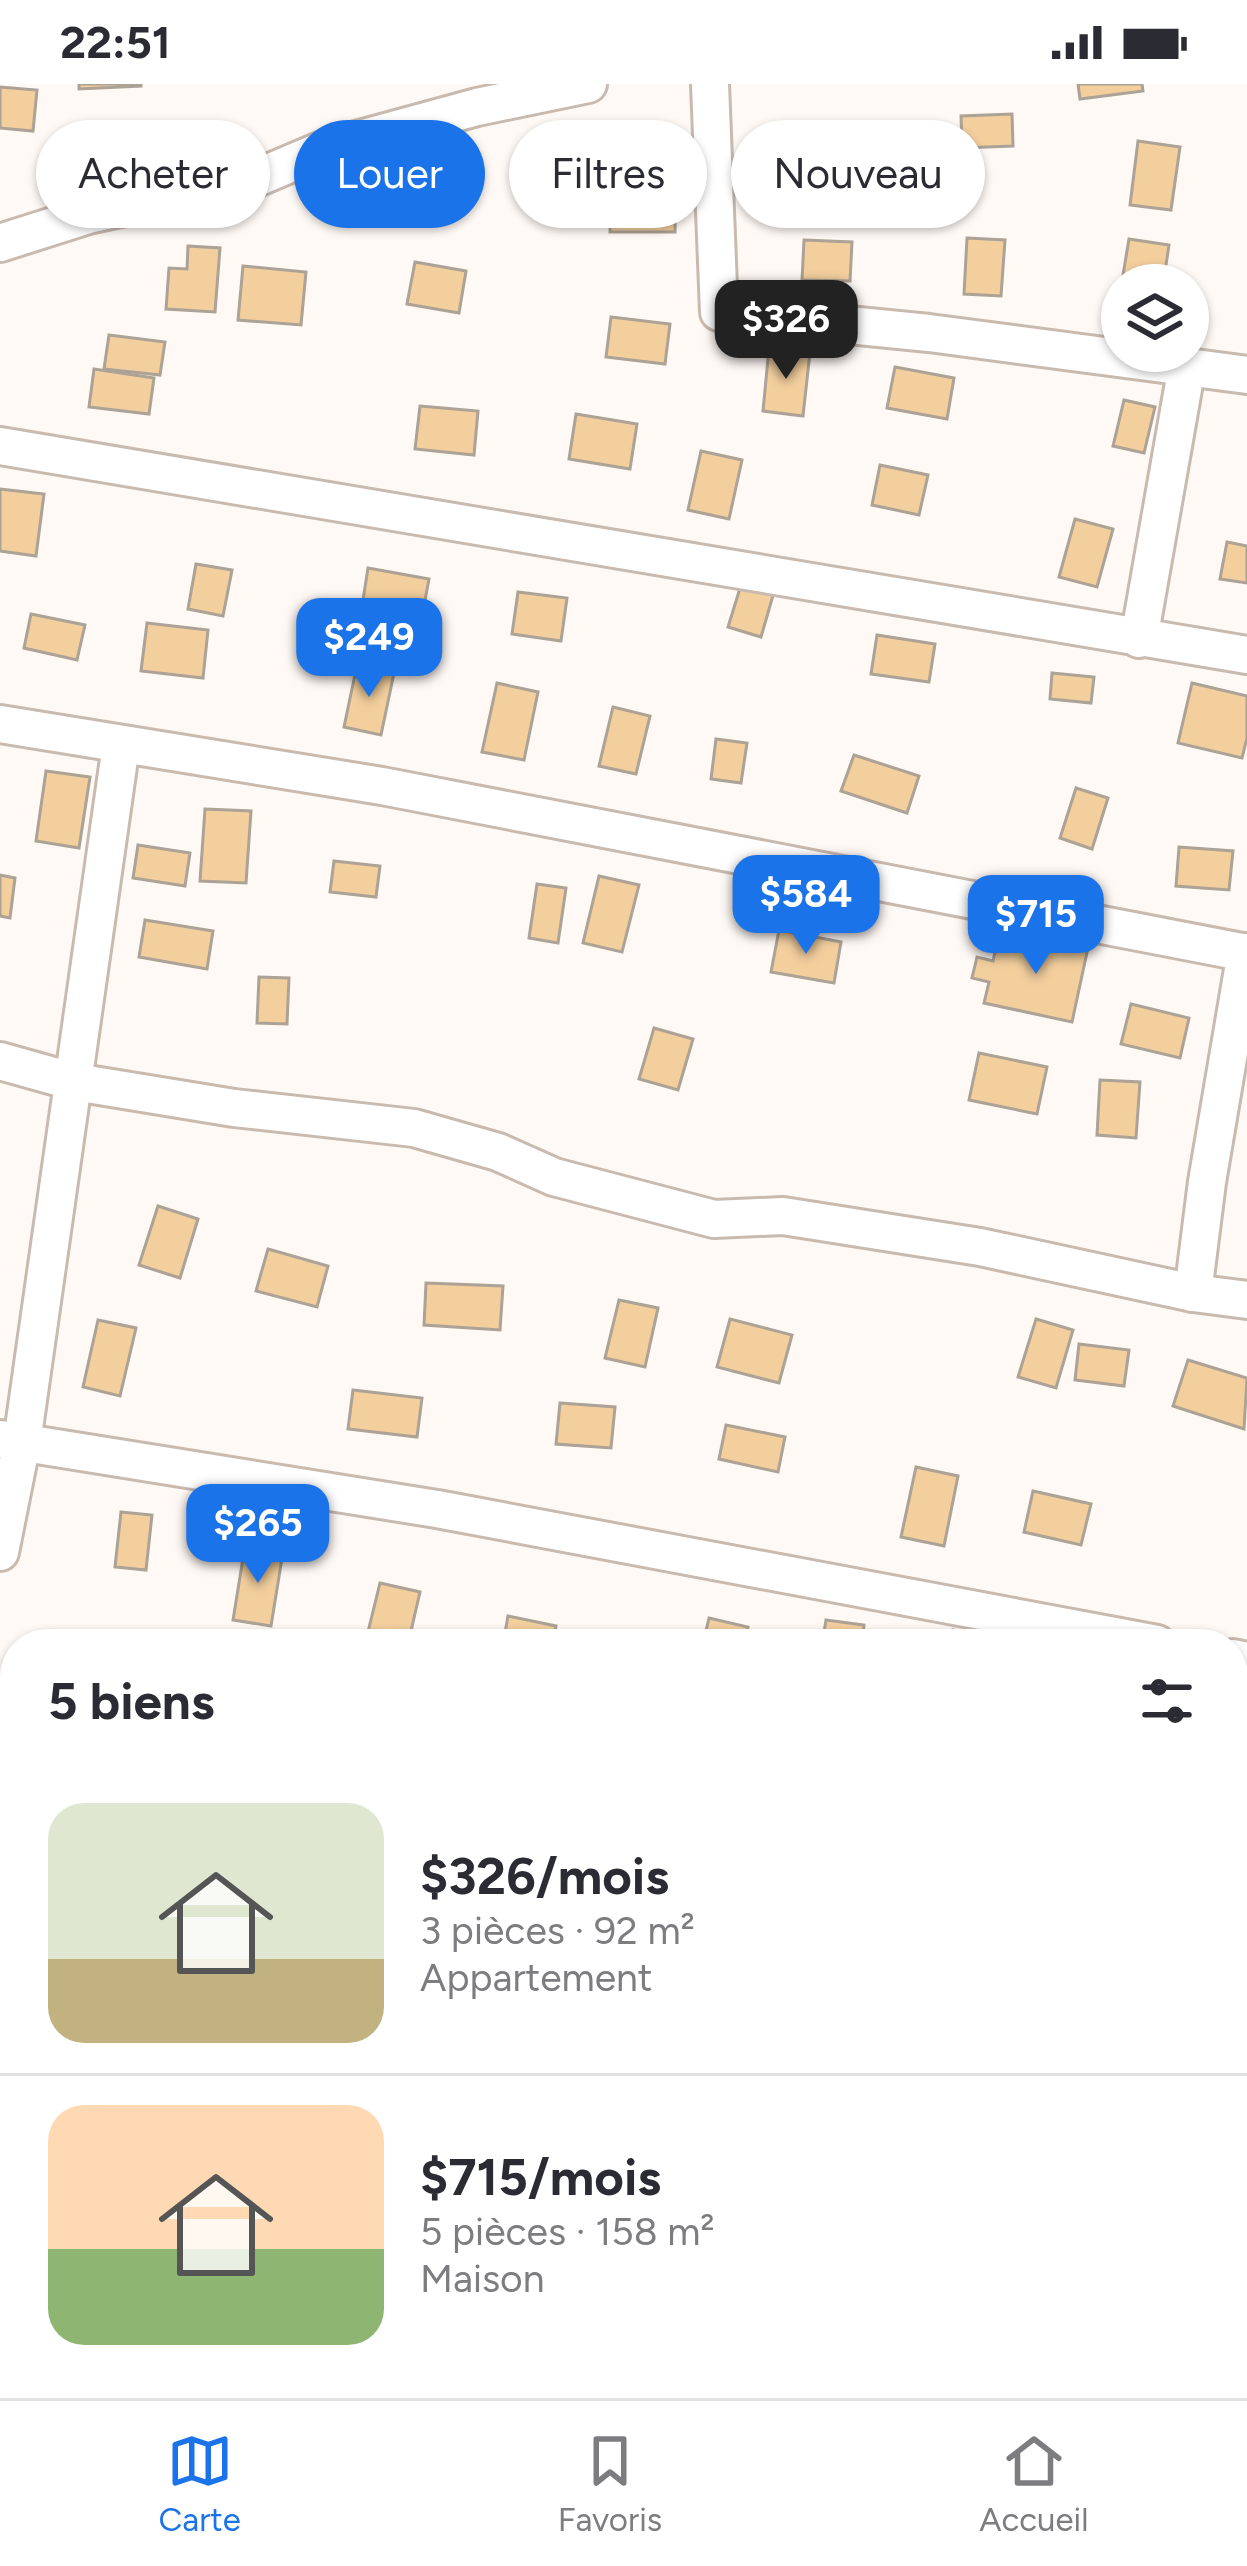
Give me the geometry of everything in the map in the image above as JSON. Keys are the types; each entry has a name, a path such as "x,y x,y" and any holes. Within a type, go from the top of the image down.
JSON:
{"street":[{"path":"0,243 88,215 252,180 327,148 477,107 587,84"},
{"path":"710,84 719,312 1101,355"},
{"path":"1209,369 1247,374"},
{"path":"1139,639 1186,372"},
{"path":"0,446 1247,655"},
{"path":"0,724 406,791 1246,952 1193,1293"},
{"path":"0,1552 11,1440 75,1082 121,745"},
{"path":"0,1061 75,1082 234,1108 414,1128 498,1152 554,1177 714,1219 783,1216 980,1247 1193,1293 1247,1300"},
{"path":"11,1440 437,1509 1076,1629"}],"building":[{"path":"79,84 141,84 141,86 79,89"},
{"path":"1078,84 1142,84 1143,91 1080,99"},
{"path":"0,87 37,90 33,131 0,128"},
{"path":"1012,114 1013,146 985,147 985,120 961,120 961,116"},
{"path":"1138,141 1180,147 1171,210 1130,205"},
{"path":"610,228 675,228 675,232 610,232"},
{"path":"967,238 1005,240 1001,296 964,294"},
{"path":"1129,239 1169,245 1166,264 1125,264"},
{"path":"804,240 852,242 850,281 802,280"},
{"path":"188,246 220,248 215,312 166,309 169,268 187,269"},
{"path":"415,262 466,271 459,313 407,304"},
{"path":"243,266 306,272 301,325 238,320"},
{"path":"611,317 670,324 665,364 606,357"},
{"path":"109,335 165,342 160,375 104,369"},
{"path":"769,348 810,352 803,416 763,411"},
{"path":"895,367 954,378 947,419 887,408"},
{"path":"94,369 154,378 149,414 89,407"},
{"path":"1124,400 1155,407 1144,453 1113,446"},
{"path":"420,406 478,411 474,455 415,449"},
{"path":"576,414 637,424 630,469 569,459"},
{"path":"701,451 742,460 729,519 688,510"},
{"path":"880,465 928,475 919,515 872,505"},
{"path":"0,489 44,494 36,556 0,551"},
{"path":"1075,519 1113,529 1097,587 1059,577"},
{"path":"1227,542 1247,546 1247,583 1220,579"},
{"path":"196,564 232,570 223,616 188,609"},
{"path":"368,568 429,579 423,611 363,600"},
{"path":"742,582 774,592 761,637 728,627"},
{"path":"518,592 567,598 561,641 512,634"},
{"path":"31,614 85,625 77,660 24,648"},
{"path":"147,623 208,630 203,678 141,671"},
{"path":"877,635 935,644 929,682 871,674"},
{"path":"357,665 394,673 381,735 344,727"},
{"path":"1052,673 1094,677 1091,703 1050,699"},
{"path":"497,683 538,692 524,760 482,752"},
{"path":"1192,683 1247,696 1242,758 1178,743"},
{"path":"613,707 650,716 636,774 599,766"},
{"path":"716,739 747,743 741,783 711,779"},
{"path":"854,755 919,776 907,813 841,791"},
{"path":"46,771 90,777 79,848 36,841"},
{"path":"1076,788 1108,798 1092,849 1060,838"},
{"path":"205,809 251,811 246,883 200,881"},
{"path":"138,845 190,853 185,886 133,878"},
{"path":"1179,847 1233,851 1229,890 1176,886"},
{"path":"334,861 380,866 376,897 330,892"},
{"path":"0,875 15,878 10,918 0,916"},
{"path":"599,876 639,885 622,952 583,943"},
{"path":"537,884 566,888 558,943 529,938"},
{"path":"145,920 213,931 207,969 139,957"},
{"path":"779,930 841,942 834,983 771,972"},
{"path":"1045,934 1089,943 1072,1022 984,1003 989,982 972,978 977,957 993,961 997,943 1041,952"},
{"path":"259,977 289,978 287,1024 257,1023"},
{"path":"1131,1004 1189,1018 1180,1058 1121,1044"},
{"path":"654,1028 693,1039 678,1090 639,1079"},
{"path":"979,1053 1047,1067 1037,1114 969,1100"},
{"path":"1100,1080 1140,1082 1136,1138 1097,1135"},
{"path":"158,1206 198,1219 180,1278 139,1265"},
{"path":"268,1249 328,1266 317,1307 256,1291"},
{"path":"426,1283 503,1286 500,1330 424,1325"},
{"path":"619,1300 658,1308 645,1367 605,1358"},
{"path":"730,1319 792,1335 779,1383 717,1367"},
{"path":"1036,1319 1073,1330 1056,1388 1018,1377"},
{"path":"98,1320 136,1328 120,1396 83,1387"},
{"path":"1079,1344 1129,1350 1124,1386 1075,1380"},
{"path":"1188,1360 1247,1378 1244,1429 1173,1406"},
{"path":"353,1390 422,1398 417,1437 348,1429"},
{"path":"560,1403 615,1407 611,1448 556,1444"},
{"path":"726,1425 785,1437 778,1472 719,1459"},
{"path":"916,1467 958,1476 944,1546 901,1537"},
{"path":"1033,1491 1091,1504 1081,1545 1024,1532"},
{"path":"121,1512 152,1515 146,1570 115,1567"},
{"path":"245,1546 283,1552 271,1626 233,1620"},
{"path":"380,1583 420,1592 411,1629 369,1629"},
{"path":"508,1616 556,1626 556,1629 506,1629"},
{"path":"709,1618 748,1627 748,1629 706,1629"},
{"path":"826,1620 864,1625 864,1629 824,1629"}]}
